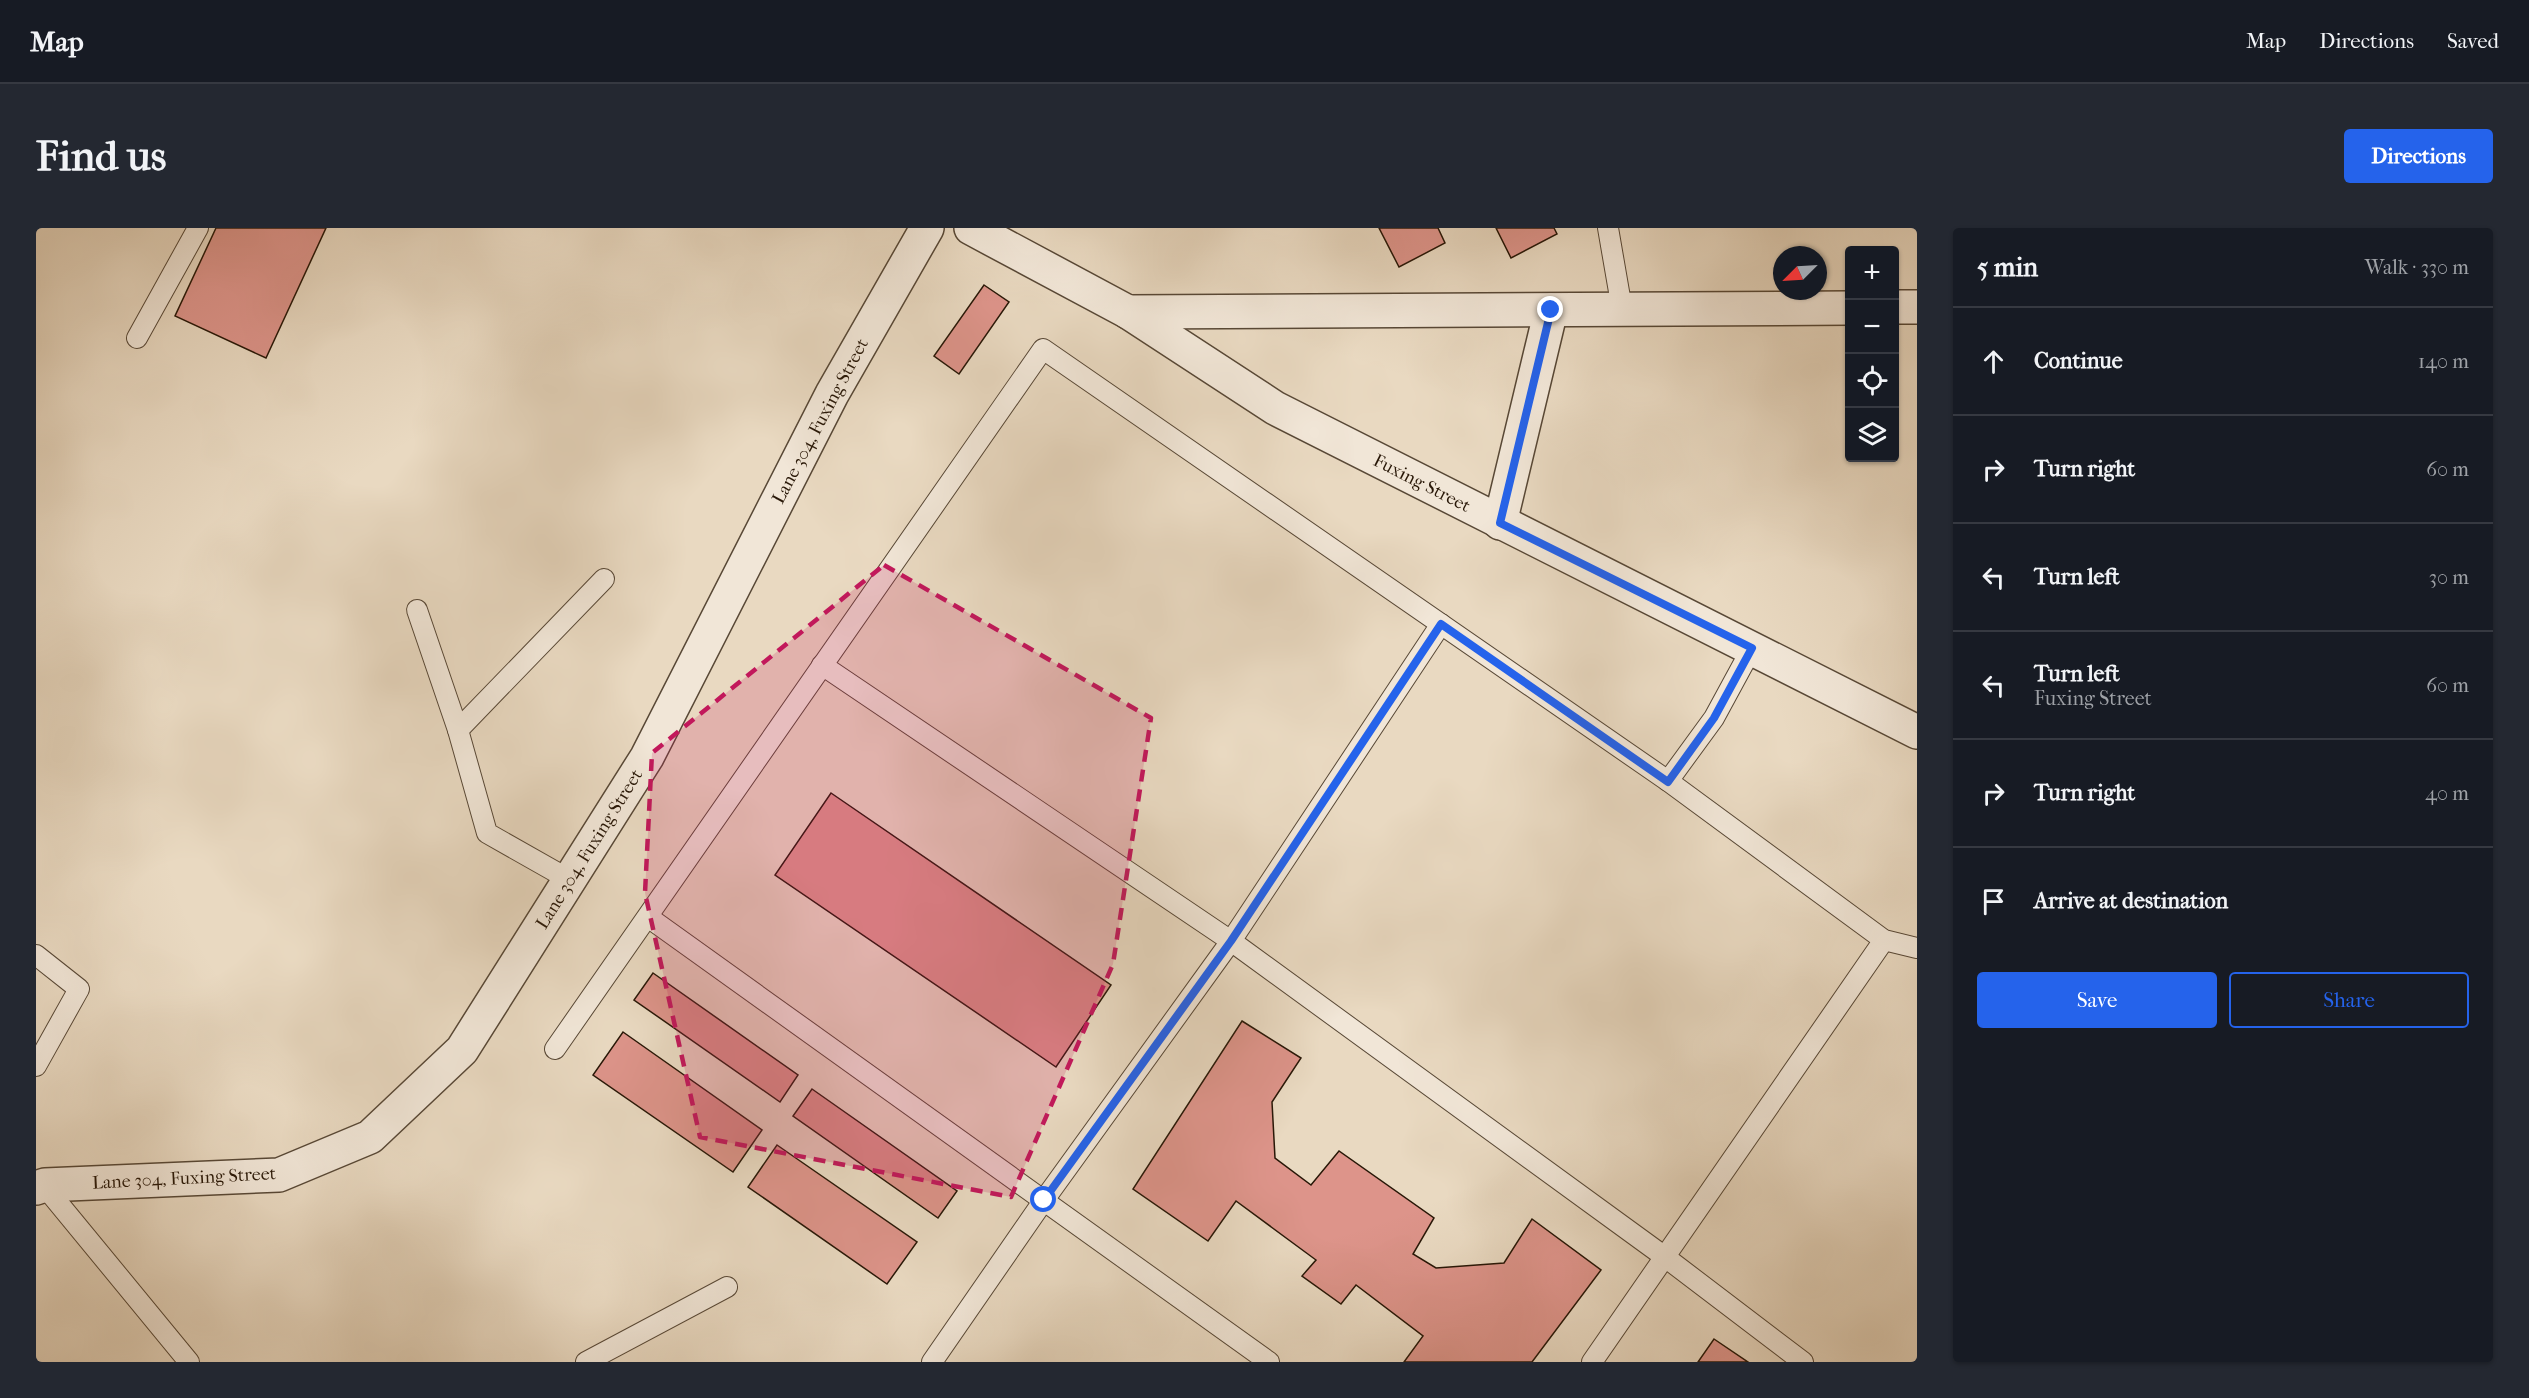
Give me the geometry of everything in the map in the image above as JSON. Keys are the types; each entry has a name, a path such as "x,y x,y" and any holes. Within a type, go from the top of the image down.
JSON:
{"street":[{"name":"Lane 304, Fuxing Street","path":"39,1184 279,1175 370,1137 462,1050 647,757 832,394 927,228"},
{"name":"Fuxing Street","path":"971,228 1128,312 1275,408 1917,732"},
{"path":"1899,307 1917,307"},
{"path":"1128,312 1845,308"},
{"path":"1500,523 1551,310"}],"lane":[{"path":"137,338 198,228"},
{"path":"1608,228 1622,309"},
{"path":"555,1049 1043,349 1668,782 1884,940 1917,948"},
{"path":"458,730 604,579"},
{"path":"417,610 458,730 487,833 570,880"},
{"path":"932,1362 1044,1200 1231,941 1441,624"},
{"path":"1668,782 1714,718 1752,648"},
{"path":"822,665 1231,941 1665,1257 1803,1362"},
{"path":"648,916 1269,1362"},
{"path":"1592,1362 1884,940"},
{"path":"36,956 79,989 36,1066"},
{"path":"39,1184 189,1362"},
{"path":"586,1362 727,1287"}],"highlighted area":[{"path":"884,565 1151,718 1113,964 1011,1197 700,1137 645,893 652,753"}],"building":[{"path":"216,228 326,228 266,358 175,316"},
{"path":"1379,228 1438,228 1445,243 1399,267"},
{"path":"1496,228 1554,228 1557,234 1511,258"},
{"path":"984,285 1009,302 959,374 934,356"},
{"path":"831,793 1111,985 1056,1067 775,875"},
{"path":"653,973 798,1075 780,1102 634,1000"},
{"path":"1242,1021 1301,1058 1272,1102 1275,1158 1311,1185 1339,1151 1434,1218 1413,1254 1436,1268 1504,1263 1532,1219 1601,1270 1532,1362 1404,1362 1423,1336 1356,1285 1341,1304 1302,1276 1316,1260 1236,1201 1208,1241 1133,1189"},
{"path":"623,1032 762,1130 733,1172 593,1075"},
{"path":"812,1089 957,1191 938,1218 793,1116"},
{"path":"777,1145 917,1242 887,1284 748,1187"},
{"path":"1714,1339 1748,1362 1698,1362"}],"route":[{"path":"1044,1200 1231,941 1441,624 1668,782 1714,718 1752,648 1500,523 1551,310"}]}
